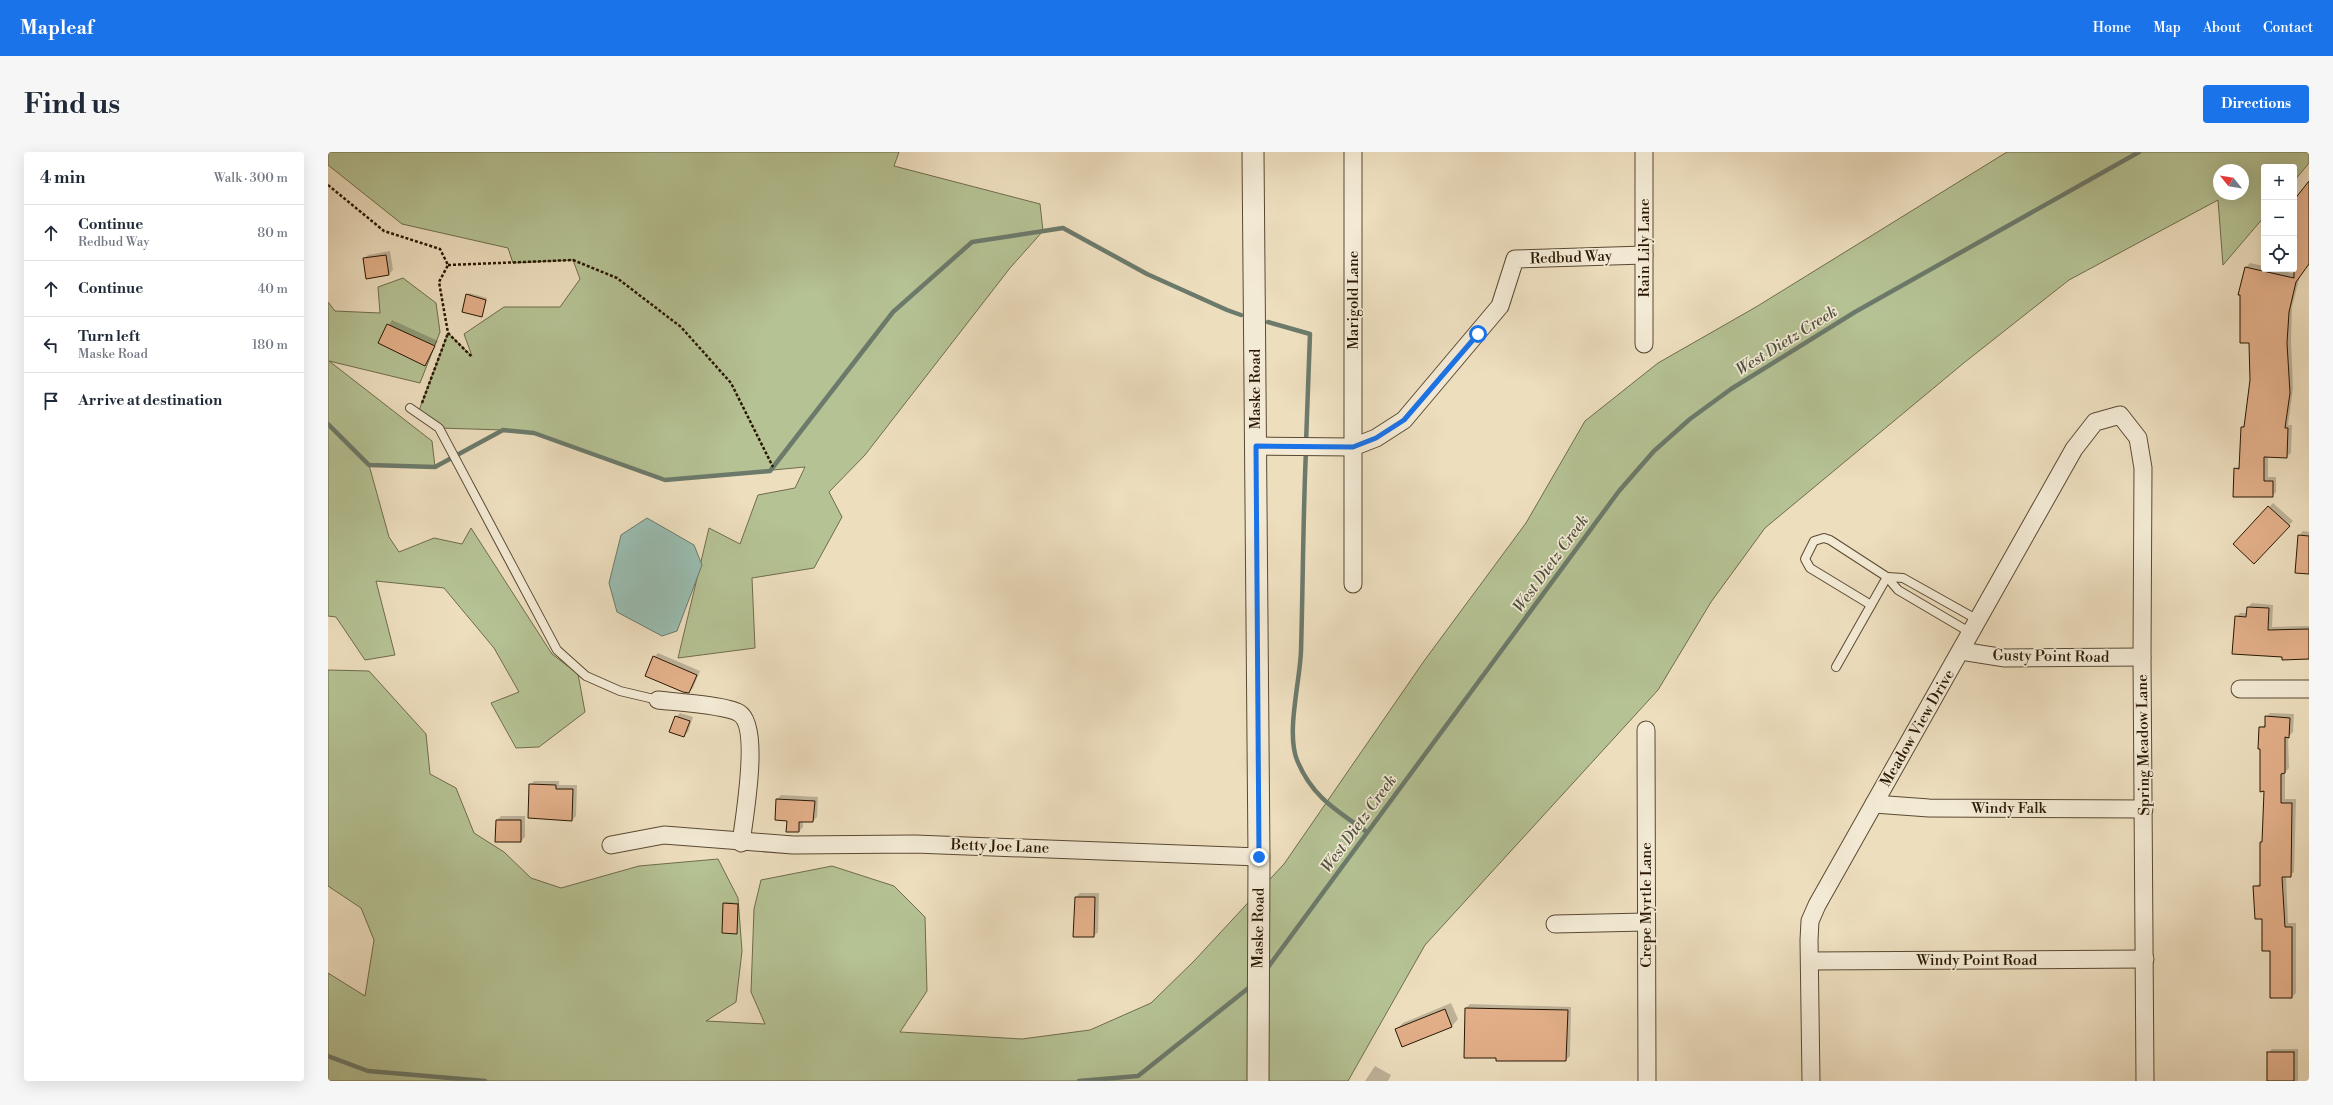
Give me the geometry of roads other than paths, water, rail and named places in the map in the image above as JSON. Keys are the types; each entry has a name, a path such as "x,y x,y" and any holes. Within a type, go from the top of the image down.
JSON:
{"street":[{"name":"Maske Road","path":"1253,152 1259,857 1258,1081"},
{"name":"Marigold Lane","path":"1353,152 1353,584"},
{"name":"Rain Lily Lane","path":"1644,152 1644,344"},
{"name":"Redbud Way","path":"1353,447 1376,438 1404,420 1500,306 1515,259 1644,255"},
{"name":"Meadow View Drive","path":"1811,1081 1810,921 1817,905 2074,449 2095,422 2120,415"},
{"name":"Spring Meadow Lane","path":"2120,415 2138,438 2143,468 2142,657 2145,1081"},
{"path":"1256,446 1353,447"},
{"name":"Gusty Point Road","path":"1961,651 2006,658 2142,657"},
{"path":"2240,689 2309,689"},
{"path":"658,700 714,706 739,712 747,721 751,747 741,843"},
{"name":"Crepe Myrtle Lane","path":"1646,730 1647,1081"},
{"name":"Windy Falk","path":"1874,804 1929,808 2144,809"},
{"name":"Betty Joe Lane","path":"611,844 664,835 741,843 793,845 931,844 1259,857"},
{"path":"1555,924 1646,922"},
{"name":"Windy Point Road","path":"1810,961 2145,959"}],"lane":[{"path":"410,408 439,428 521,586 557,650 586,676 620,691 658,700"},
{"path":"1871,606 1810,568 1805,559 1814,540 1824,538 1830,540 1887,577 1898,590 1974,626"},
{"path":"1887,577 1903,578 1974,626"},
{"path":"1836,667 1887,577"}],"water":[{"path":"647,518 694,545 702,565 677,631 662,636 617,612 609,583 621,535"}],"waterway":[{"name":"West Dietz Creek","path":"1266,970 1619,491 1654,451 1690,419 1731,389 1855,312 2139,152"},
{"path":"328,424 369,465 435,467 503,430 534,433 665,480 770,471 893,312 972,242 1063,228 1147,274 1241,315"},
{"path":"1268,322 1310,334 1306,443"},
{"path":"1306,450 1301,651 1294,707 1294,749 1297,760 1310,784 1326,802 1367,832"},
{"name":"West Dietz Creek","path":"1079,1081 1138,1076 1251,986"},
{"name":"West Dietz Creek","path":"328,1056 368,1071 485,1081"}]}
